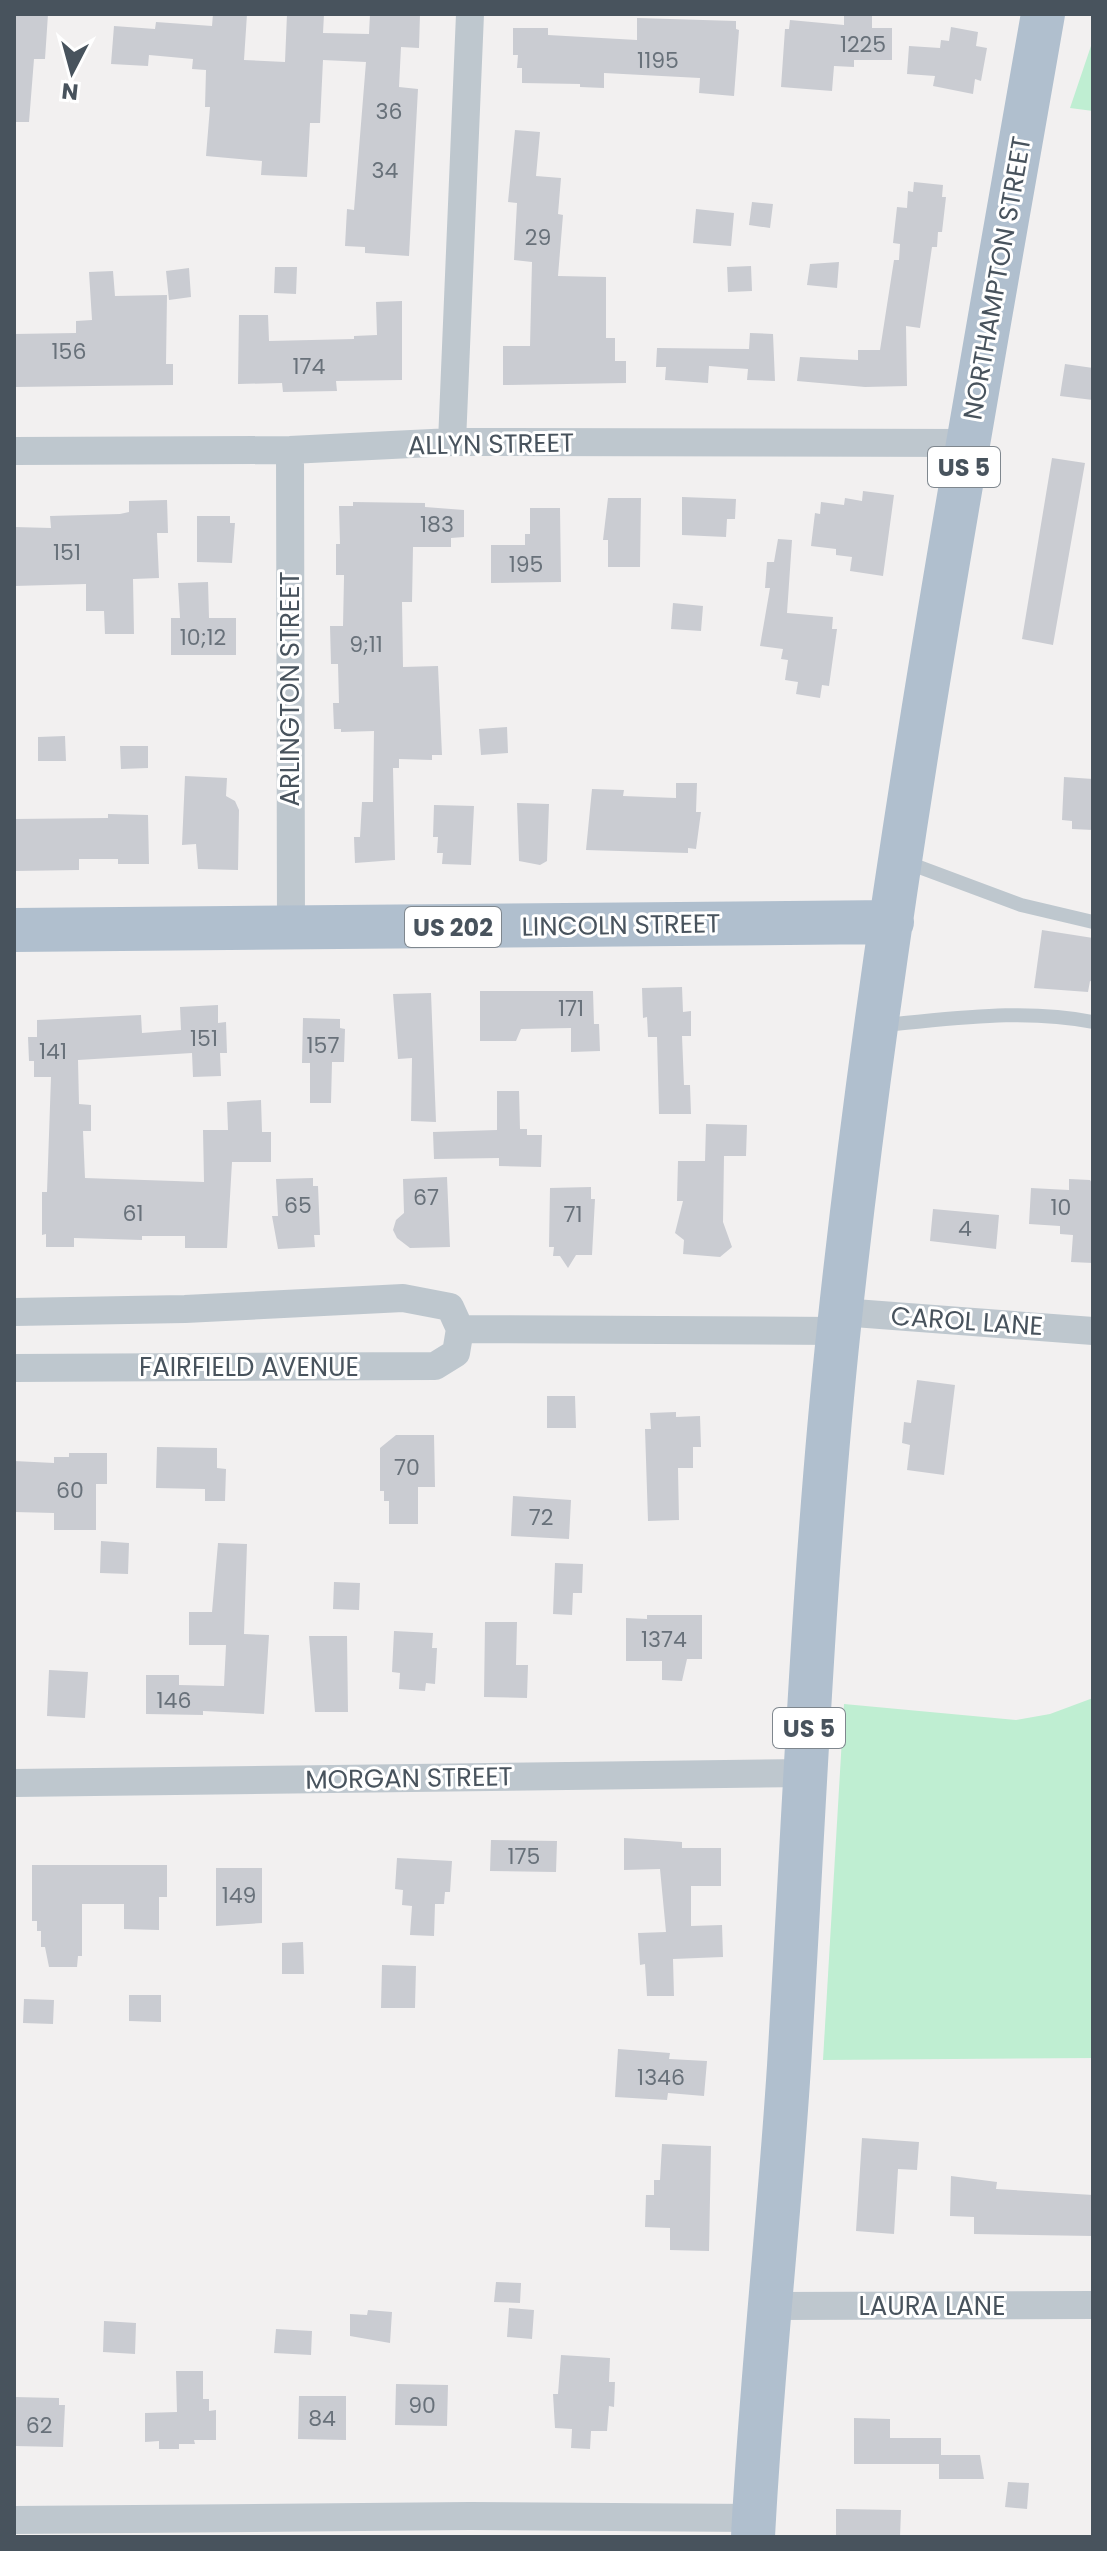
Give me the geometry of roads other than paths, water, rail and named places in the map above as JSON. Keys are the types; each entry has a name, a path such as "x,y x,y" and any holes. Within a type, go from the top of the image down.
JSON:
{"main road":[{"name":"NORTHAMPTON STREET","path":"892,922 968,443 1043,14"},
{"name":"LINCOLN STREET","path":"14,930 892,922"},
{"name":"US 5","path":"753,2528 789,2069 805,1773 839,1322 892,922"}],"street":[{"path":"452,442 470,14"},
{"name":"ALLYN STREET","path":"14,451 290,450 452,442 968,443"},
{"name":"ARLINGTON STREET","path":"290,450 291,928"},
{"path":"14,1312 185,1309 403,1298 450,1307 460,1329 839,1322"},
{"name":"CAROL LANE","path":"839,1322 1093,1331"},
{"name":"FAIRFIELD AVENUE","path":"14,1368 435,1366 456,1353 460,1329"},
{"name":"MORGAN STREET","path":"14,1783 805,1773"},
{"name":"LAURA LANE","path":"771,2306 1093,2305"},
{"path":"14,2520 470,2516 753,2528"}],"lane":[{"path":"902,860 1021,905 1093,922"},
{"path":"878,1025 1020,1014 1047,1014 1093,1022"}]}
